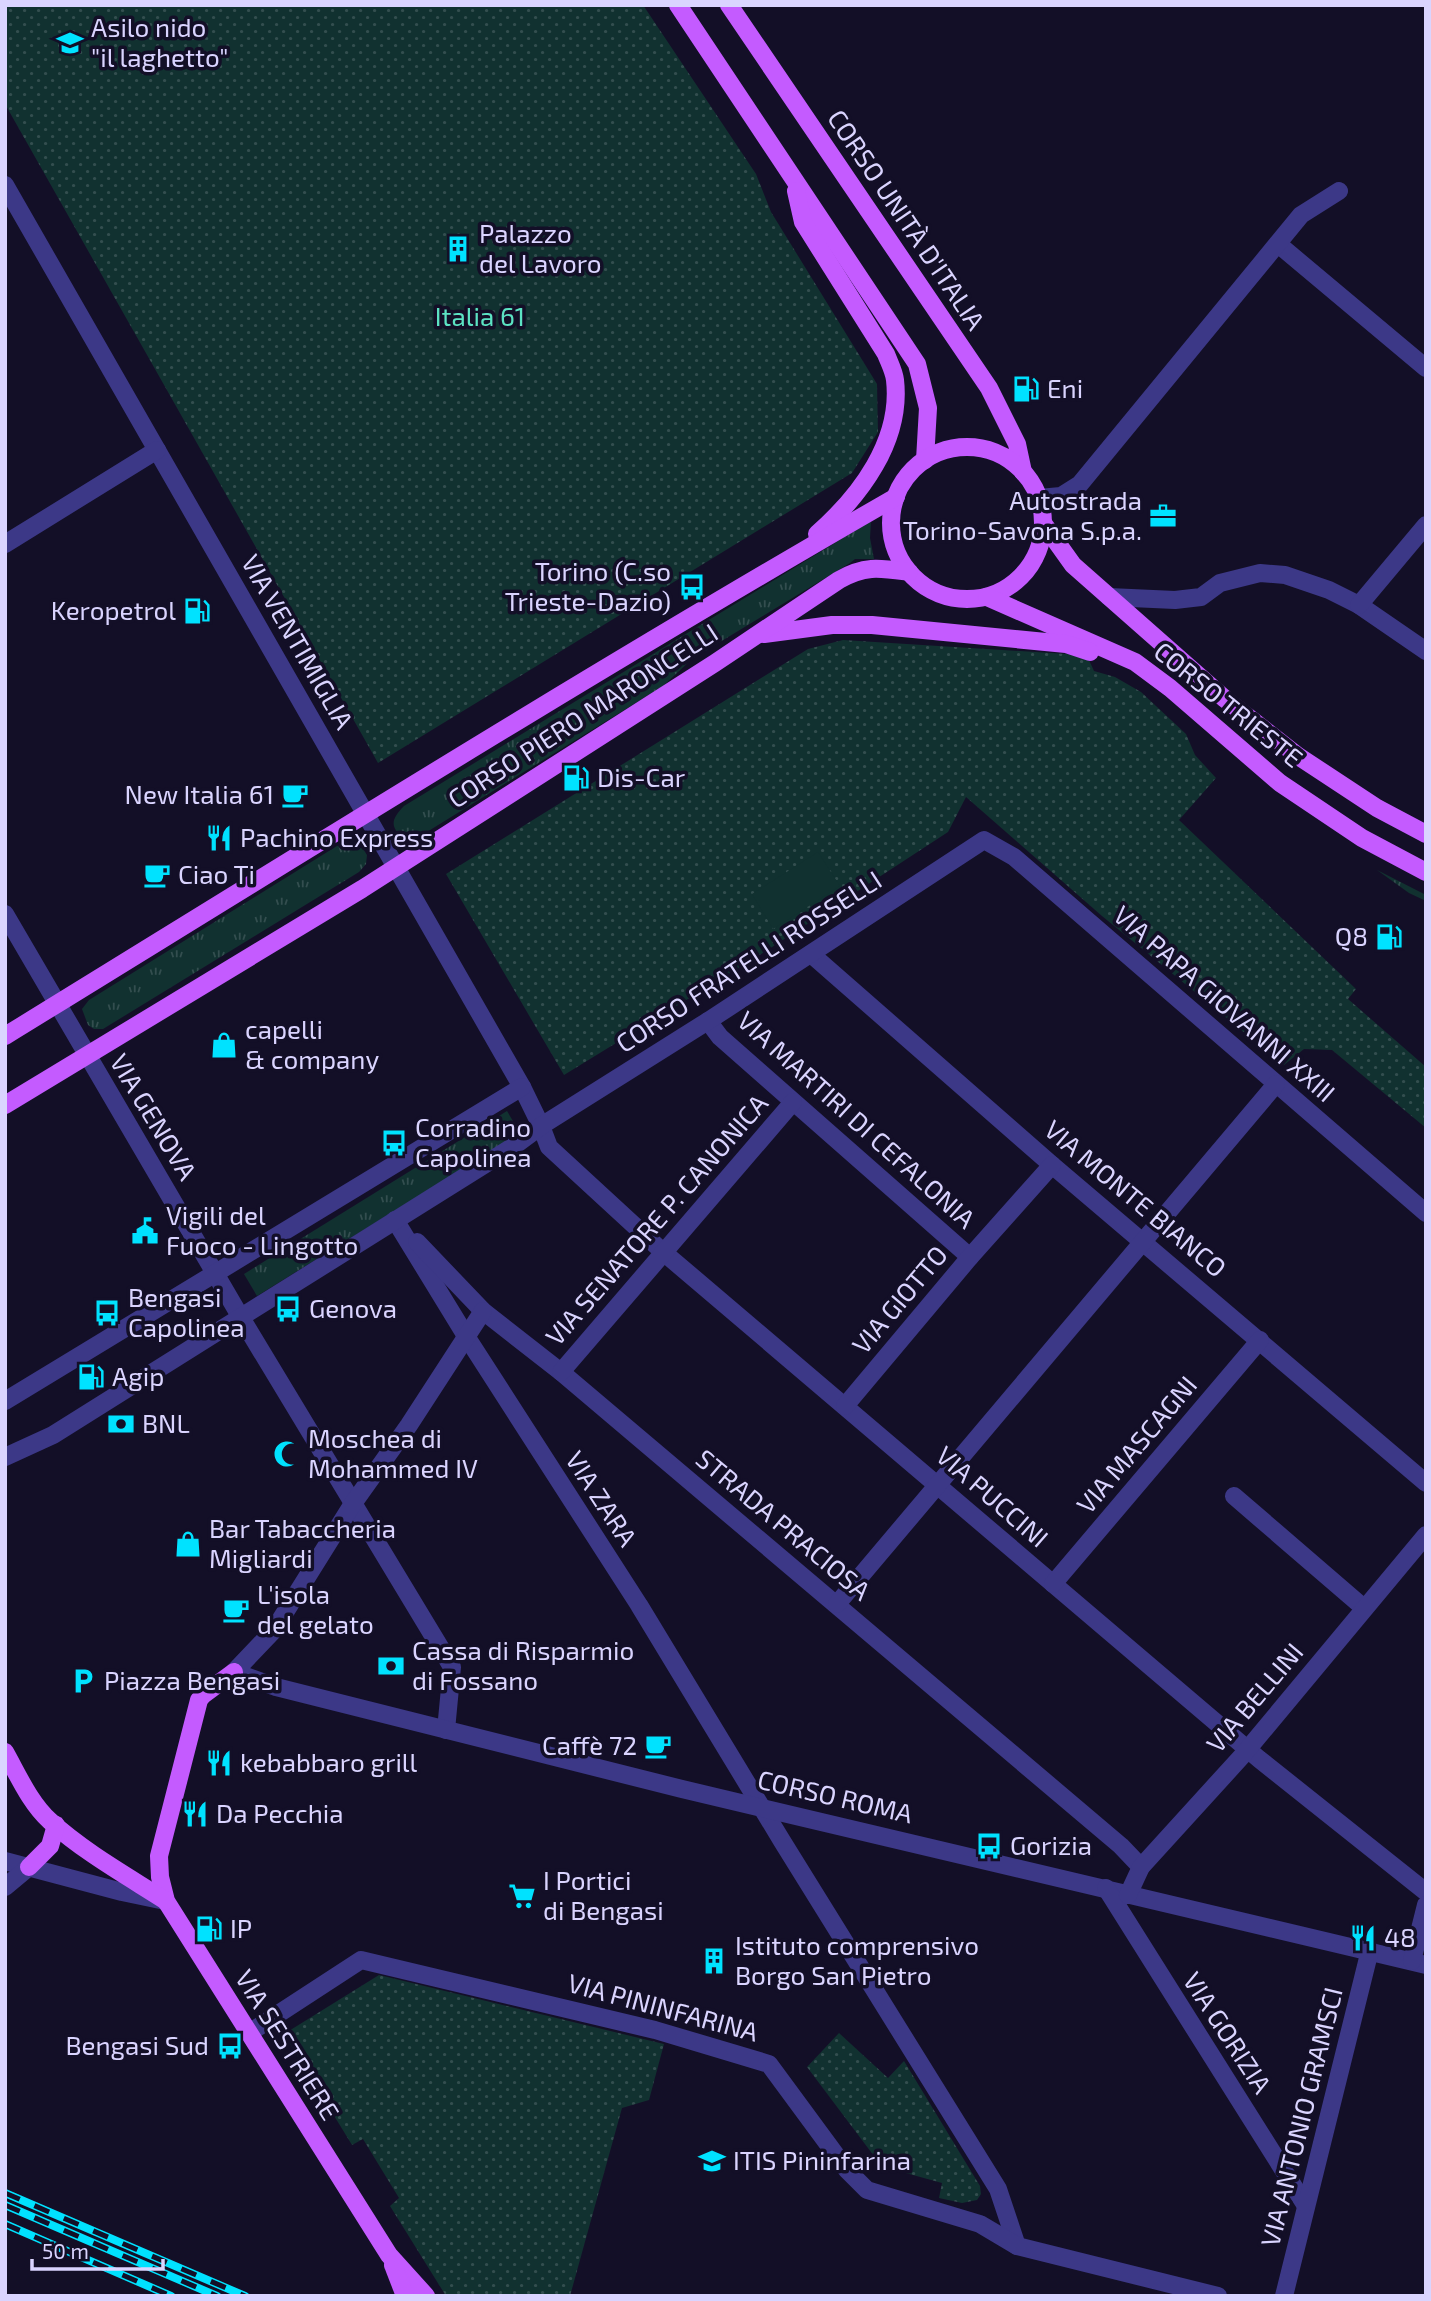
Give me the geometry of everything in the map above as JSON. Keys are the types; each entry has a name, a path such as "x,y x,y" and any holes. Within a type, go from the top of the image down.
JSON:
{"main road":[{"path":"678,5 917,364 928,408 925,460"},
{"name":"CORSO UNITÀ D'ITALIA","path":"729,5 989,388 1017,444 1023,472"},
{"path":"788,559 834,519 862,485 886,447 895,414 895,379 886,354 803,222 794,179"},
{"path":"959,447 974,447 1006,458 1023,472 1039,498 1043,523 1041,540 1027,570 1017,581 987,597 960,599 941,595 924,587 909,572 895,549 891,524 896,497 906,478 925,460 959,447"},
{"name":"CORSO PIERO MARONCELLI","path":"5,1036 788,559 896,497"},
{"name":"CORSO TRIESTE","path":"1043,523 1073,565 1225,699 1298,756 1377,808 1426,834"},
{"name":"CORSO PIERO MARONCELLI","path":"5,1105 396,867 855,571 882,568 909,572"},
{"name":"CORSO TRIESTE","path":"987,597 1135,662 1170,688 1280,783 1362,838 1426,872"},
{"path":"758,635 822,626 872,625 1066,644 1135,662"},
{"name":"VIA SESTRIERE","path":"234,1672 199,1700 159,1856 160,1877 166,1901 389,2255 426,2296"},
{"path":"5,1752 33,1800 56,1825 166,1901"},
{"path":"29,1867 50,1846 56,1825"},
{"name":"VIA SESTRIERE","path":"389,2255 405,2296"}],"street":[{"name":"VIA VENTIMIGLIA","path":"5,185 12,212 157,450 522,1087 541,1126"},
{"path":"1039,498 1061,496 1080,484 1301,215 1339,191"},
{"path":"1278,244 1426,368"},
{"path":"5,544 157,450"},
{"path":"1359,605 1426,525"},
{"path":"1109,597 1175,600 1201,597 1220,583 1260,573 1285,575 1329,590 1359,605 1426,651"},
{"name":"CORSO FRATELLI ROSSELLI","path":"5,1457 53,1434 514,1146 984,840"},
{"name":"VIA PAPA GIOVANNI XXIII","path":"984,840 1014,857 1426,1213"},
{"name":"VIA GENOVA","path":"5,914 85,1055 352,1505 452,1667 446,1730"},
{"name":"VIA MONTE BIANCO","path":"811,954 1052,1165 1426,1483"},
{"name":"VIA MARTIRI DI CEFALONIA","path":"708,1021 719,1037 970,1257"},
{"path":"837,1604 1276,1084"},
{"path":"5,1401 522,1087"},
{"name":"VIA SENATORE P. CANONICA","path":"561,1372 662,1251 793,1102"},
{"name":"VIA PUCCINI","path":"541,1126 549,1147 662,1251 1247,1749 1426,1892"},
{"name":"VIA GIOTTO","path":"845,1406 970,1257 1052,1165"},
{"name":"STRADA PRACIOSA","path":"395,1220 483,1311 561,1372 837,1604 1121,1846 1141,1867"},
{"name":"VIA ZARA","path":"395,1220 466,1336 639,1605 998,2189 1017,2246"},
{"path":"234,1672 274,1630 352,1505 409,1425 483,1311"},
{"name":"VIA MASCAGNI","path":"1053,1584 1260,1340"},
{"path":"1234,1496 1364,1608"},
{"name":"VIA BELLINI","path":"1128,1895 1141,1867 1247,1749 1426,1535"},
{"name":"CORSO ROMA","path":"234,1672 276,1687 446,1730 1419,1963"},
{"path":"5,1861 166,1901"},
{"path":"5,1886 29,1867"},
{"name":"VIA GORIZIA","path":"1106,1888 1306,2206"},
{"path":"1419,1963 1426,1905"},
{"name":"VIA ANTONIO GRAMSCI","path":"1284,2296 1370,1950"},
{"name":"VIA PININFARINA","path":"249,2032 360,1960 656,2030 769,2064 847,2170 867,2190 980,2224 1017,2246 1218,2296"}],"green space":[{"name":"Italia 61","path":"5,5 643,5 756,174 771,212 877,384 878,432 852,473 378,763 5,104"},
{"path":"871,521 870,538 874,559 855,559 692,659 663,686 422,835 409,840 395,829 394,821 404,806"},
{"path":"843,640 1083,655 1089,660 1094,671 1115,677 1141,692 1186,734 1195,755 1216,778 1179,820 1356,989 1348,999 1426,1067 1426,1128 1332,1050 1304,1049 1284,1065 1102,916 966,797 948,832 766,951 564,1075 446,874 808,649"},
{"path":"353,842 360,844 367,855 366,864 359,872 103,1029 94,1029 88,1025 82,1009 89,1000 337,846"},
{"path":"818,852 840,886 773,929 752,894"},
{"path":"1377,870 1426,895 1426,901 1409,893"},
{"path":"507,1111 520,1133 257,1296 244,1274"},
{"path":"379,1975 664,2044 649,2100 622,2108 570,2296 446,2296 390,2206 399,2198 363,2139 352,2145 284,2034"},
{"path":"839,2033 888,2078 904,2061 980,2186 981,2194 977,2200 962,2203 939,2198 942,2183 880,2164 807,2067"}],"railway":[{"path":"5,2193 245,2296"},
{"path":"5,2205 217,2296"},
{"path":"5,2224 171,2296"}],"place":[{"name":"Asilo nido \"il laghetto\"","path":"70,43"},
{"name":"Palazzo del Lavoro","path":"458,249"},
{"name":"Eni","path":"1026,389"},
{"name":"Autostrada Torino-Savona S.p.a.","path":"1163,516"},
{"name":"Torino (C.so Trieste-Dazio)","path":"692,587"},
{"name":"Keropetrol","path":"197,611"},
{"name":"Dis-Car","path":"576,778"},
{"name":"New Italia 61","path":"295,795"},
{"name":"Pachino Express","path":"219,838"},
{"name":"Ciao Ti","path":"157,875"},
{"name":"Q8","path":"1389,937"},
{"name":"capelli & company","path":"224,1045"},
{"name":"Corradino Capolinea","path":"394,1143"},
{"name":"Vigili del Fuoco - Lingotto","path":"145,1231"},
{"name":"Genova","path":"288,1309"},
{"name":"Bengasi Capolinea","path":"107,1313"},
{"name":"Agip","path":"91,1377"},
{"name":"BNL","path":"121,1424"},
{"name":"Moschea di Mohammed IV","path":"287,1454"},
{"name":"Bar Tabaccheria Migliardi","path":"188,1544"},
{"name":"L'isola del gelato","path":"236,1610"},
{"name":"Cassa di Risparmio di Fossano","path":"391,1666"},
{"name":"Piazza Bengasi","path":"83,1681"},
{"name":"Caffè 72","path":"658,1746"},
{"name":"kebabbaro grill","path":"219,1763"},
{"name":"Da Pecchia","path":"195,1814"},
{"name":"Gorizia","path":"989,1846"},
{"name":"I Portici di Bengasi","path":"522,1896"},
{"name":"IP","path":"209,1929"},
{"name":"48","path":"1363,1938"},
{"name":"Istituto comprensivo Borgo San Pietro","path":"714,1961"},
{"name":"Bengasi Sud","path":"230,2046"},
{"name":"ITIS Pininfarina","path":"712,2161"}]}
